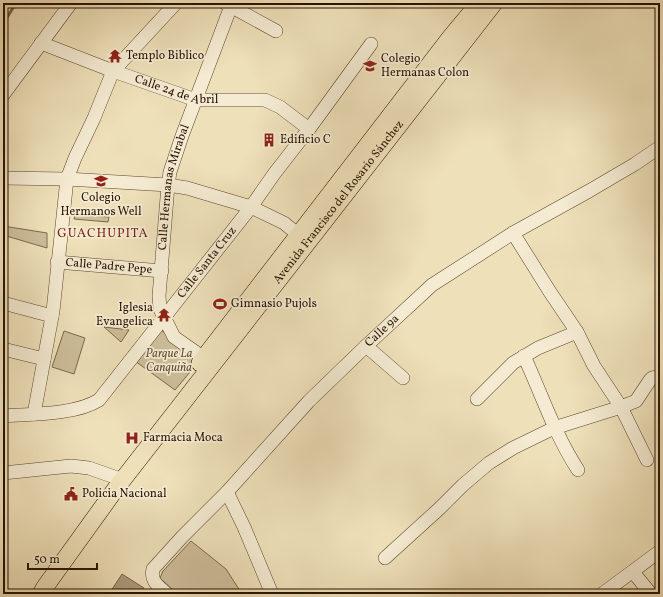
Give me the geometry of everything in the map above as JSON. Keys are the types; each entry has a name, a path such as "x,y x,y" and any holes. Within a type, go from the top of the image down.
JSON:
{"main road":[{"name":"Avenida Francisco del Rosario Sánchez","path":"30,594 44,570 303,238 450,38 479,3"},
{"name":"Avenida Francisco del Rosario Sánchez","path":"41,594 44,587 118,477 204,358 494,3"}],"street":[{"path":"3,95 71,3"},
{"path":"34,414 52,316 67,179 113,71 176,3"},
{"path":"228,4 276,31"},
{"name":"Calle Hermanas Mirabal","path":"204,358 174,337 163,318 160,309 159,296 170,172 228,4"},
{"name":"Calle 24 de Abril","path":"41,43 113,71 196,100 265,100 280,107 309,129"},
{"name":"Calle Santa Cruz","path":"3,416 72,410 91,405 99,400 251,207 371,44"},
{"name":"Calle 9a","path":"167,594 153,580 153,569 182,537 227,492 310,401 366,346 432,285 513,234 635,164 660,147"},
{"path":"3,178 67,179 168,185 187,188 251,207 284,223 303,238"},
{"path":"513,234 550,292 578,332 594,366 621,407 647,460"},
{"name":"Calle Padre Pepe","path":"57,262 162,271"},
{"path":"3,303 52,316"},
{"path":"477,399 513,363 538,348 578,332"},
{"path":"366,346 403,378"},
{"path":"3,349 44,358"},
{"path":"524,356 554,428 565,450 578,470"},
{"path":"385,558 412,535 463,485 489,463 513,448 554,428 636,401 650,380 660,376"},
{"path":"3,473 71,466 89,468 118,477"},
{"path":"227,492 244,527 272,594"},
{"path":"602,594 634,572 660,551"},
{"path":"634,572 650,594"}],"green space":[{"path":"75,215 109,217 108,222 74,219"},
{"path":"3,226 47,233 47,248 3,235"},
{"path":"104,327 129,330 121,342"},
{"name":"Parque La Canquiña","path":"161,330 200,360 175,390 135,361"},
{"path":"64,331 85,338 74,374 52,367"},
{"path":"191,541 226,569 242,594 177,594 160,578 163,571"}],"shaded area":[{"path":"122,574 144,588 140,594 109,594"}],"waterway":[{"path":"3,24 16,3"}],"place":[{"name":"Templo Biblico","path":"115,56"},
{"name":"Colegio Hermanas Colon","path":"370,66"},
{"name":"Edificio C","path":"269,140"},
{"name":"Colegio Hermanos Well","path":"101,181"},
{"name":"Gimnasio Pujols","path":"220,304"},
{"name":"Iglesia Evangelica","path":"164,315"},
{"name":"Farmacia Moca","path":"132,438"},
{"name":"Policia Nacional","path":"71,494"}],"district":[{"name":"GUACHUPITA","path":"103,234"}]}
